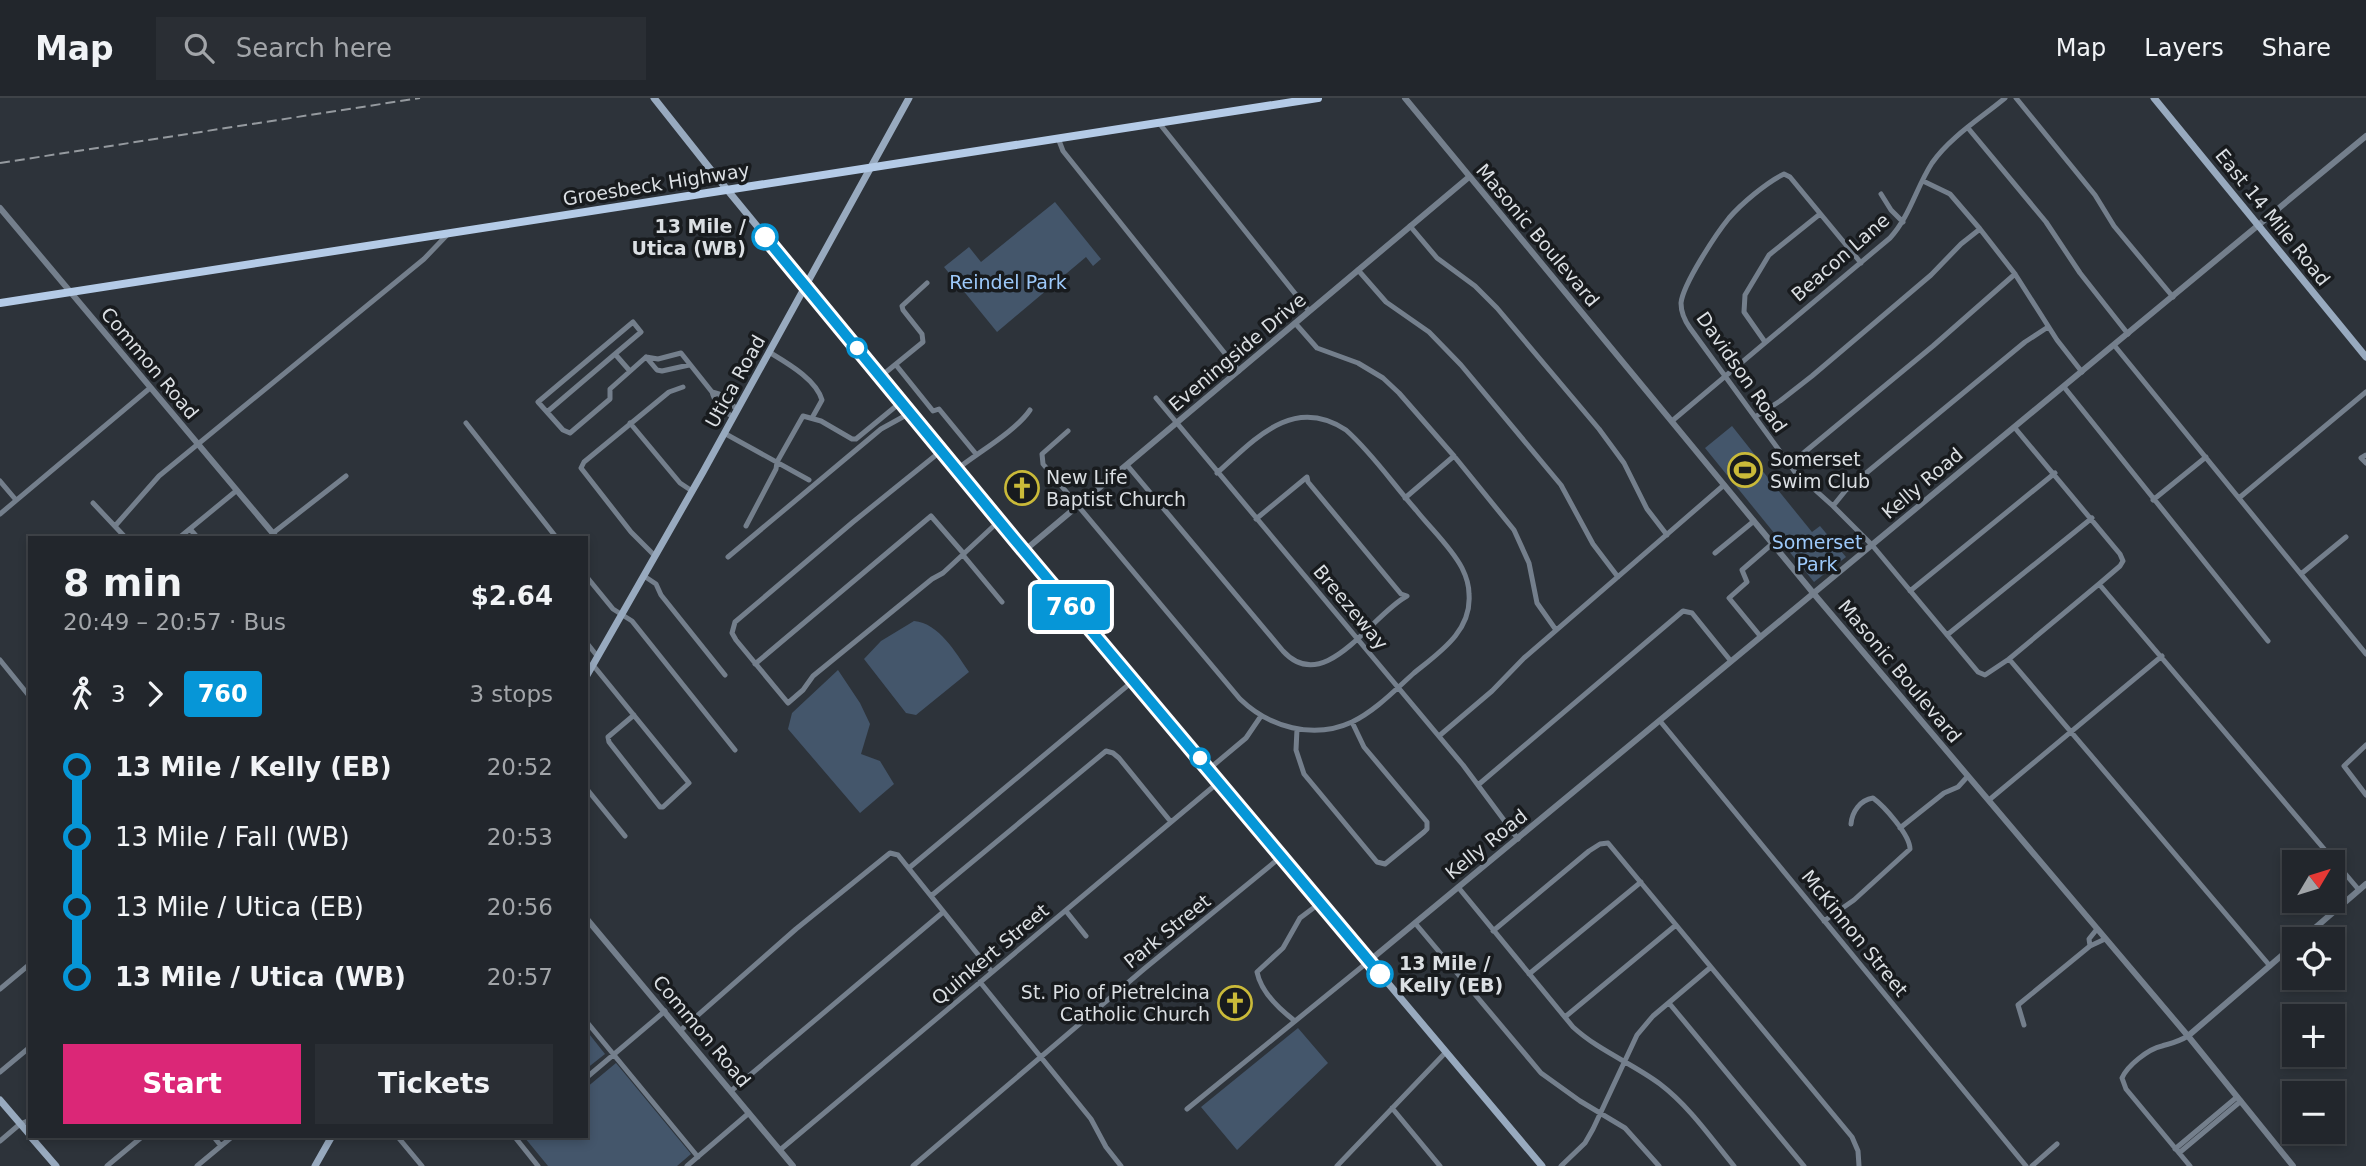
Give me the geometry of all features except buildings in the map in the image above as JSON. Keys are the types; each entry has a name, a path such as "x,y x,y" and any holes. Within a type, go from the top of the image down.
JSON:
{"main road":[{"path":"654,98 956,470 1542,1166"},
{"name":"Utica Road","path":"588,674 909,98"},
{"name":"Groesbeck Highway","path":"0,303 1318,98"},
{"name":"East 14 Mile Road","path":"2154,98 2366,357"},
{"path":"0,1100 28,1133"},
{"path":"33,1138 56,1166"},
{"path":"315,1166 331,1138"}],"street":[{"name":"Masonic Boulevard","path":"1405,98 1772,544 2188,1036 2292,1166"},
{"name":"Beacon Lane","path":"1672,421 1890,238 1903,222 1937,157 2005,98"},
{"path":"2016,98 2095,195 2114,226 2173,297"},
{"path":"1159,122 1310,311"},
{"path":"1968,128 2046,222 2080,273 2128,334"},
{"name":"Kelly Road","path":"1369,961 2366,135"},
{"path":"1058,138 1063,151 1239,371"},
{"name":"Davidson Road","path":"1820,214 1790,177 1784,174 1772,181 1729,219 1692,276 1681,307 1685,321 1789,465 1872,545 1978,672 1985,676 2009,659"},
{"name":"Eveningside Drive","path":"1024,551 1469,177"},
{"path":"1923,181 1950,194 1980,229 2015,274 2048,327 2082,372"},
{"path":"1881,194 1903,222"},
{"name":"Common Road","path":"0,208 275,535"},
{"path":"1765,342 1748,319 1743,305 1745,295 1769,255 1820,214 1861,263"},
{"path":"1410,226 1437,258 1475,286 1497,308 1599,429 1624,463 1647,509 1667,536"},
{"path":"1755,417 1812,376 1931,275 1980,229"},
{"path":"115,526 159,476 424,259 449,233"},
{"path":"1358,270 1386,302 1429,332 1461,365 1561,485 1593,544 1618,577"},
{"path":"1789,465 2015,274"},
{"path":"880,377 923,342 922,334 902,306 927,283"},
{"path":"547,412 641,332 633,322 538,402 563,430 570,433 611,399 610,389 646,357 658,359 681,353 724,411 735,413"},
{"path":"1295,323 1317,348 1358,363 1383,378 1454,456 1514,530 1529,563 1537,603 1556,630"},
{"path":"1833,506 1846,490 1865,474 2025,342 2048,327"},
{"path":"2114,345 2366,654"},
{"path":"769,352 785,362 819,392 822,400 812,418"},
{"path":"615,354 629,370"},
{"path":"646,357 657,370 662,371 689,365"},
{"path":"896,365 933,411 939,409 976,454"},
{"path":"655,556 631,533 581,468 584,462 630,423 669,392 682,387"},
{"path":"2064,387 2268,641"},
{"path":"0,513 150,388"},
{"path":"2239,498 2366,392"},
{"name":"Breezeway","path":"1156,398 1438,736 1518,839"},
{"path":"746,526 803,416 821,421 856,439 901,402"},
{"path":"956,470 991,445 1030,410"},
{"path":"728,558 881,429 910,413"},
{"path":"1068,431 1044,452 1041,459 1044,466 1240,699 1276,724 1297,729 1325,729 1352,722 1450,643 1465,621 1469,594 1463,570 1346,430 1327,419 1304,416 1284,420 1271,427 1217,473"},
{"path":"466,423 555,536"},
{"path":"630,423 680,483 692,491"},
{"path":"2015,428 2092,518 2123,561 2009,659 2270,966"},
{"path":"724,433 809,480"},
{"path":"941,451 735,622 732,627 733,637 755,664 788,703 814,676 963,554 999,521"},
{"path":"1405,498 1454,456"},
{"path":"2153,500 2206,457"},
{"path":"1127,465 1294,661 1308,666 1324,663 1407,596 1401,594 1308,482 1307,477 1256,519"},
{"path":"1910,591 2055,473"},
{"path":"275,535 346,475"},
{"path":"0,481 16,500"},
{"path":"1438,736 1724,485"},
{"path":"181,536 236,491"},
{"path":"93,503 124,536"},
{"path":"755,664 931,516 1002,602"},
{"path":"1947,635 2092,518"},
{"path":"1715,553 1754,521"},
{"path":"190,529 196,536"},
{"path":"2301,574 2346,537"},
{"path":"1761,637 1729,598 1747,583 1742,570 1772,544"},
{"path":"644,576 658,586 662,595 725,675"},
{"path":"588,578 613,609 632,621 735,750"},
{"path":"2099,584 2359,890"},
{"path":"1478,785 1686,610 1692,613 1731,660"},
{"path":"588,644 598,657"},
{"path":"1989,800 2162,656"},
{"path":"0,660 28,695"},
{"path":"593,665 634,715 689,783 663,807 660,807 609,742 608,737 634,715"},
{"path":"909,868 1133,681"},
{"path":"1209,769 1246,738 1261,716"},
{"name":"McKinnon Street","path":"1660,720 2026,1166"},
{"path":"1297,729 1297,759 1307,778 1377,862 1382,864 1389,862 1424,832 1427,826 1425,819 1364,747 1352,722"},
{"path":"2366,745 2344,766 2366,795"},
{"path":"931,896 1107,751 1113,752 1119,758 1171,822"},
{"path":"1900,828 1968,776"},
{"name":"Quinkert Street","path":"780,1150 1220,781"},
{"path":"588,790 625,836"},
{"path":"1824,921 1854,900 1908,852 1910,844 1900,828 1873,798 1866,800 1852,813 1851,824"},
{"path":"1493,930 1589,851 1605,842 1616,850 1642,881 1852,1137 1858,1151 1859,1166"},
{"path":"681,1030 796,929 892,852 909,868 992,972"},
{"name":"Park Street","path":"913,1166 1282,856"},
{"path":"1529,974 1642,881"},
{"path":"2316,927 2366,884"},
{"path":"1458,887 1565,1017 1591,1042 1660,1084 1678,1100 1734,1166"},
{"path":"1295,1021 1265,992 1257,972 1283,948 1300,918 1320,902"},
{"path":"1066,911 1086,936"},
{"path":"731,1091 942,912"},
{"name":"Common Road","path":"588,920 793,1166"},
{"path":"1415,923 1531,1063 1559,1087 1625,1128 1659,1166"},
{"path":"1565,1017 1676,925"},
{"path":"2090,946 2089,939 2097,929"},
{"path":"2024,1025 2018,1005 2090,946 2105,939"},
{"path":"2190,1166 2126,1089 2122,1078 2127,1069 2152,1050 2162,1045 2176,1044 2188,1036 2282,956"},
{"path":"1187,1109 1369,961"},
{"path":"0,989 28,966"},
{"path":"1561,1166 1585,1143 1623,1061 1644,1026 1711,967"},
{"path":"980,982 1091,1119 1106,1147 1121,1166"},
{"path":"1669,1003 1804,1166"},
{"path":"588,1076 665,1012"},
{"path":"588,1023 698,1157"},
{"path":"0,1072 28,1049"},
{"path":"1337,1166 1446,1052"},
{"path":"2177,1151 2239,1099"},
{"path":"1392,1108 1440,1166"},
{"path":"687,1166 749,1114"},
{"path":"0,1140 28,1120"},
{"path":"107,1166 141,1138"},
{"path":"214,1138 221,1146"},
{"path":"197,1166 231,1138"},
{"path":"399,1138 422,1166"},
{"path":"517,1138 538,1166"},
{"path":"2032,1166 2057,1144"},
{"path":"1343,1159 1349,1166"}],"green space":[{"name":"Reindel Park","path":"1055,202 1101,259 1093,266 1086,257 997,332 944,267 969,247 981,262"},
{"name":"Somerset Park","path":"1732,426 1755,455 1752,458 1812,532 1820,526 1846,557 1814,582 1705,448"},
{"path":"914,621 939,633 969,672 916,715 906,713 864,659 881,641"},
{"path":"838,670 860,703 870,724 861,754 880,761 894,784 860,813 788,729 792,713"},
{"path":"1298,1028 1328,1063 1237,1150 1201,1107"},
{"path":"588,1033 605,1054 588,1067"},
{"path":"616,1063 691,1154 677,1166 548,1166 525,1138 588,1138 588,1086"}],"railway":[{"path":"0,163 420,98"}],"bus line":[{"name":"760","path":"765,237 1014,539 1380,974"}],"place":[{"name":"13 Mile / Utica (WB)","path":"765,237"},
{"name":"Somerset Swim Club","path":"1745,470"},
{"name":"New Life Baptist Church","path":"1022,488"},
{"name":"13 Mile / Kelly (EB)","path":"1380,974"},
{"name":"St. Pio of Pietrelcina Catholic Church","path":"1235,1003"}]}
